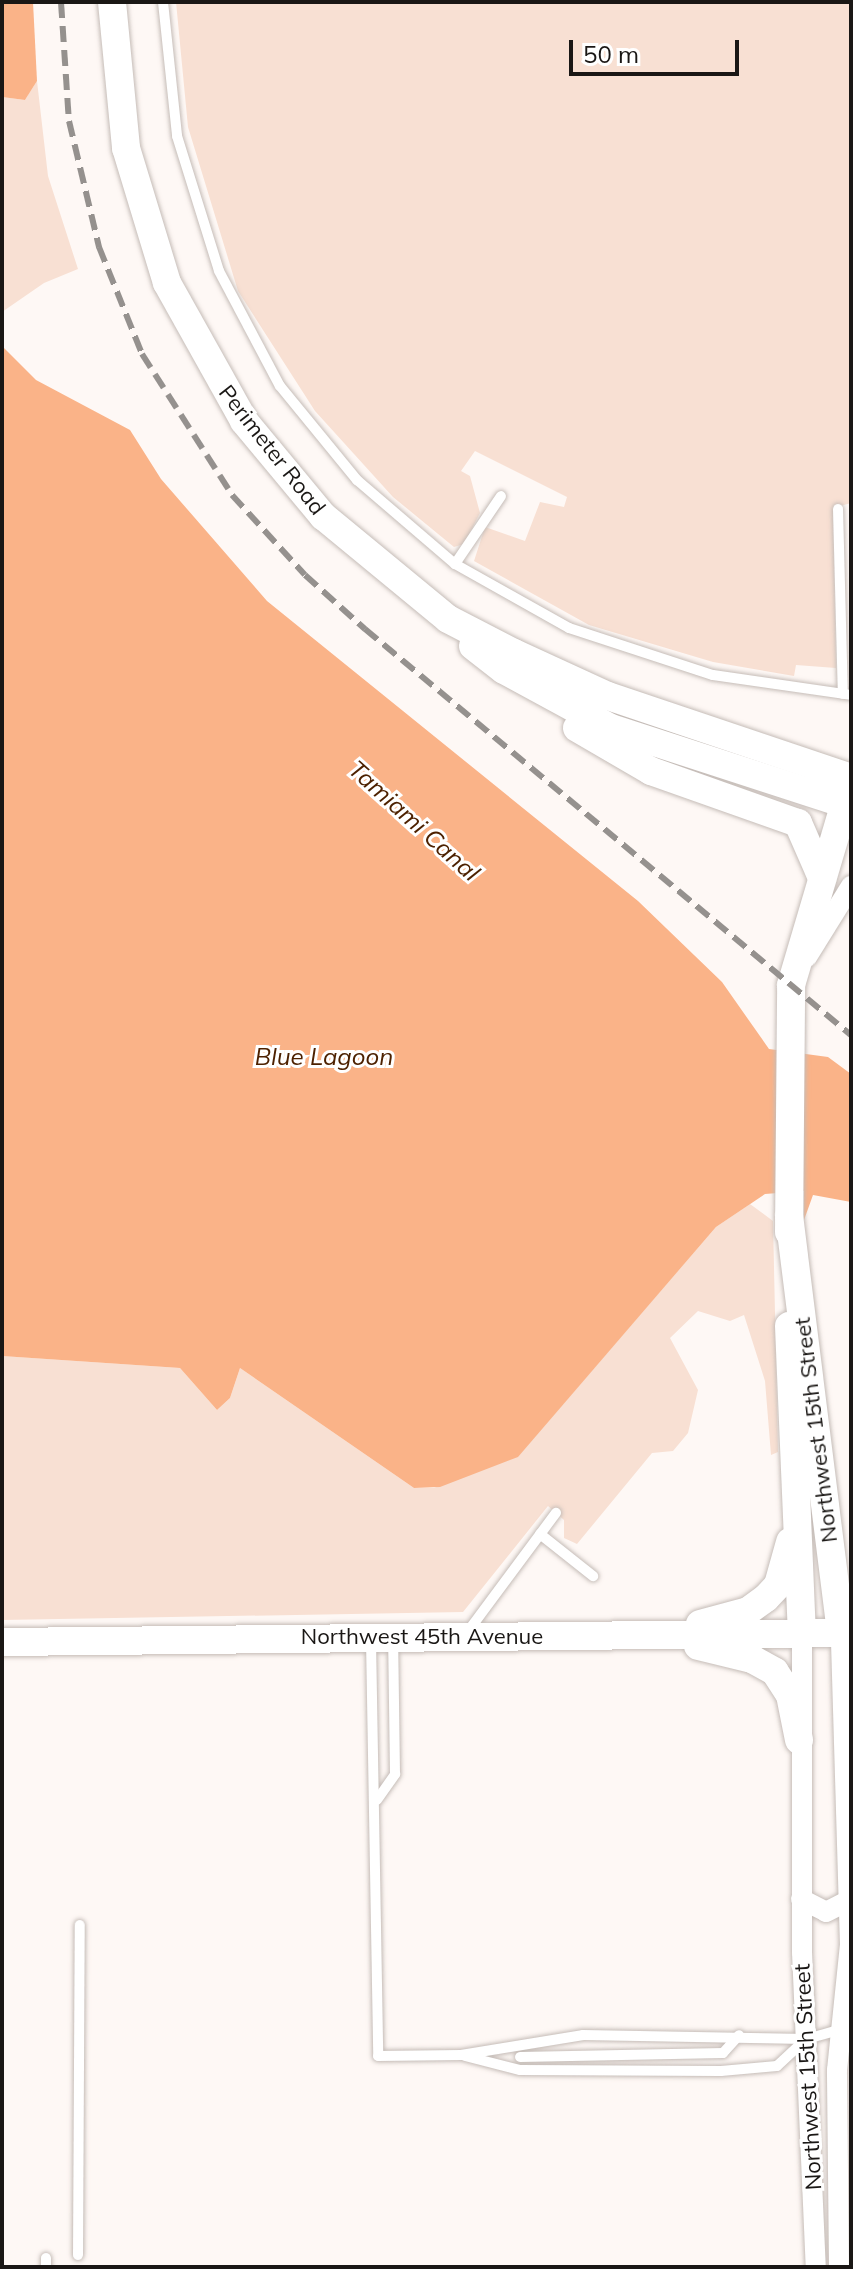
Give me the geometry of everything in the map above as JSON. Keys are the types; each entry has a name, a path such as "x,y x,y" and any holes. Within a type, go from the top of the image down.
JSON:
{"street":[{"name":"Perimeter Road","path":"112,2 116,84 136,188 167,283 201,352 244,421 323,516 448,619 504,670 611,728 850,792"},
{"name":"Perimeter Road","path":"448,619 608,696 850,792"},
{"path":"504,670 570,724 639,765 798,823 822,878"},
{"name":"Northwest 15th Street","path":"816,2267 801,1899 799,1740 802,1633 789,1216 787,1017 791,985 850,792"},
{"path":"791,985 851,886"},
{"name":"Northwest 15th Street","path":"789,1216 841,1633 850,1900 848,2028 837,2070 839,2267"},
{"path":"654,1636 748,1611 766,1598 782,1574 797,1506"},
{"name":"Northwest 45th Avenue","path":"2,1642 841,1633"},
{"path":"654,1636 769,1668 790,1695 799,1740"},
{"path":"801,1899 826,1912 850,1900"}],"lane":[{"path":"163,2 167,74 184,169 235,307 315,433 375,497 455,564 550,620 630,652 713,675 847,695 838,509"},
{"path":"455,564 501,496"},
{"path":"463,1639 556,1513"},
{"path":"540,1534 593,1576"},
{"path":"382,1636 371,1768 377,1800 372,1892 378,2056 461,2055 583,2035 739,2035 807,2039 848,2028"},
{"path":"377,1800 395,1774 382,1636"},
{"path":"78,2255 80,1925"},
{"path":"520,2057 723,2053 739,2035"},
{"path":"461,2055 520,2070 721,2071 777,2066 807,2039"}],"shaded area":[{"path":"176,2 851,2 851,503 833,508 836,668 796,665 794,676 713,662 589,625 474,561 485,527 525,541 540,502 564,507 567,497 475,451 461,471 470,476 480,513 464,544 454,547 393,497 315,411 238,291 188,127"},
{"path":"37,81 48,176 78,269 44,283 2,312 2,97 25,100"},
{"path":"750,1204 773,1221 778,1452 771,1455 765,1381 744,1315 730,1321 698,1311 670,1338 698,1390 688,1433 673,1451 652,1453 577,1544 564,1538 564,1520 548,1506 463,1612 2,1620 2,1356 180,1368 217,1410 230,1398 240,1368 414,1488 434,1488 518,1456 716,1227"}],"water":[{"path":"2,2 33,2 37,81 25,100 2,97"},
{"name":"Blue Lagoon","path":"2,346 36,380 130,430 161,479 267,601 638,901 722,982 769,1049 828,1057 851,1074 851,1202 813,1195 804,1220 804,1191 765,1194 716,1227 518,1457 440,1487 414,1488 240,1368 230,1398 217,1410 180,1368 2,1356"}],"railway":[{"path":"61,2 69,121 99,247 142,354 232,495 305,575 365,629 851,1035"}],"water label":[{"name":"Tamiami Canal","path":"414,821"}]}
